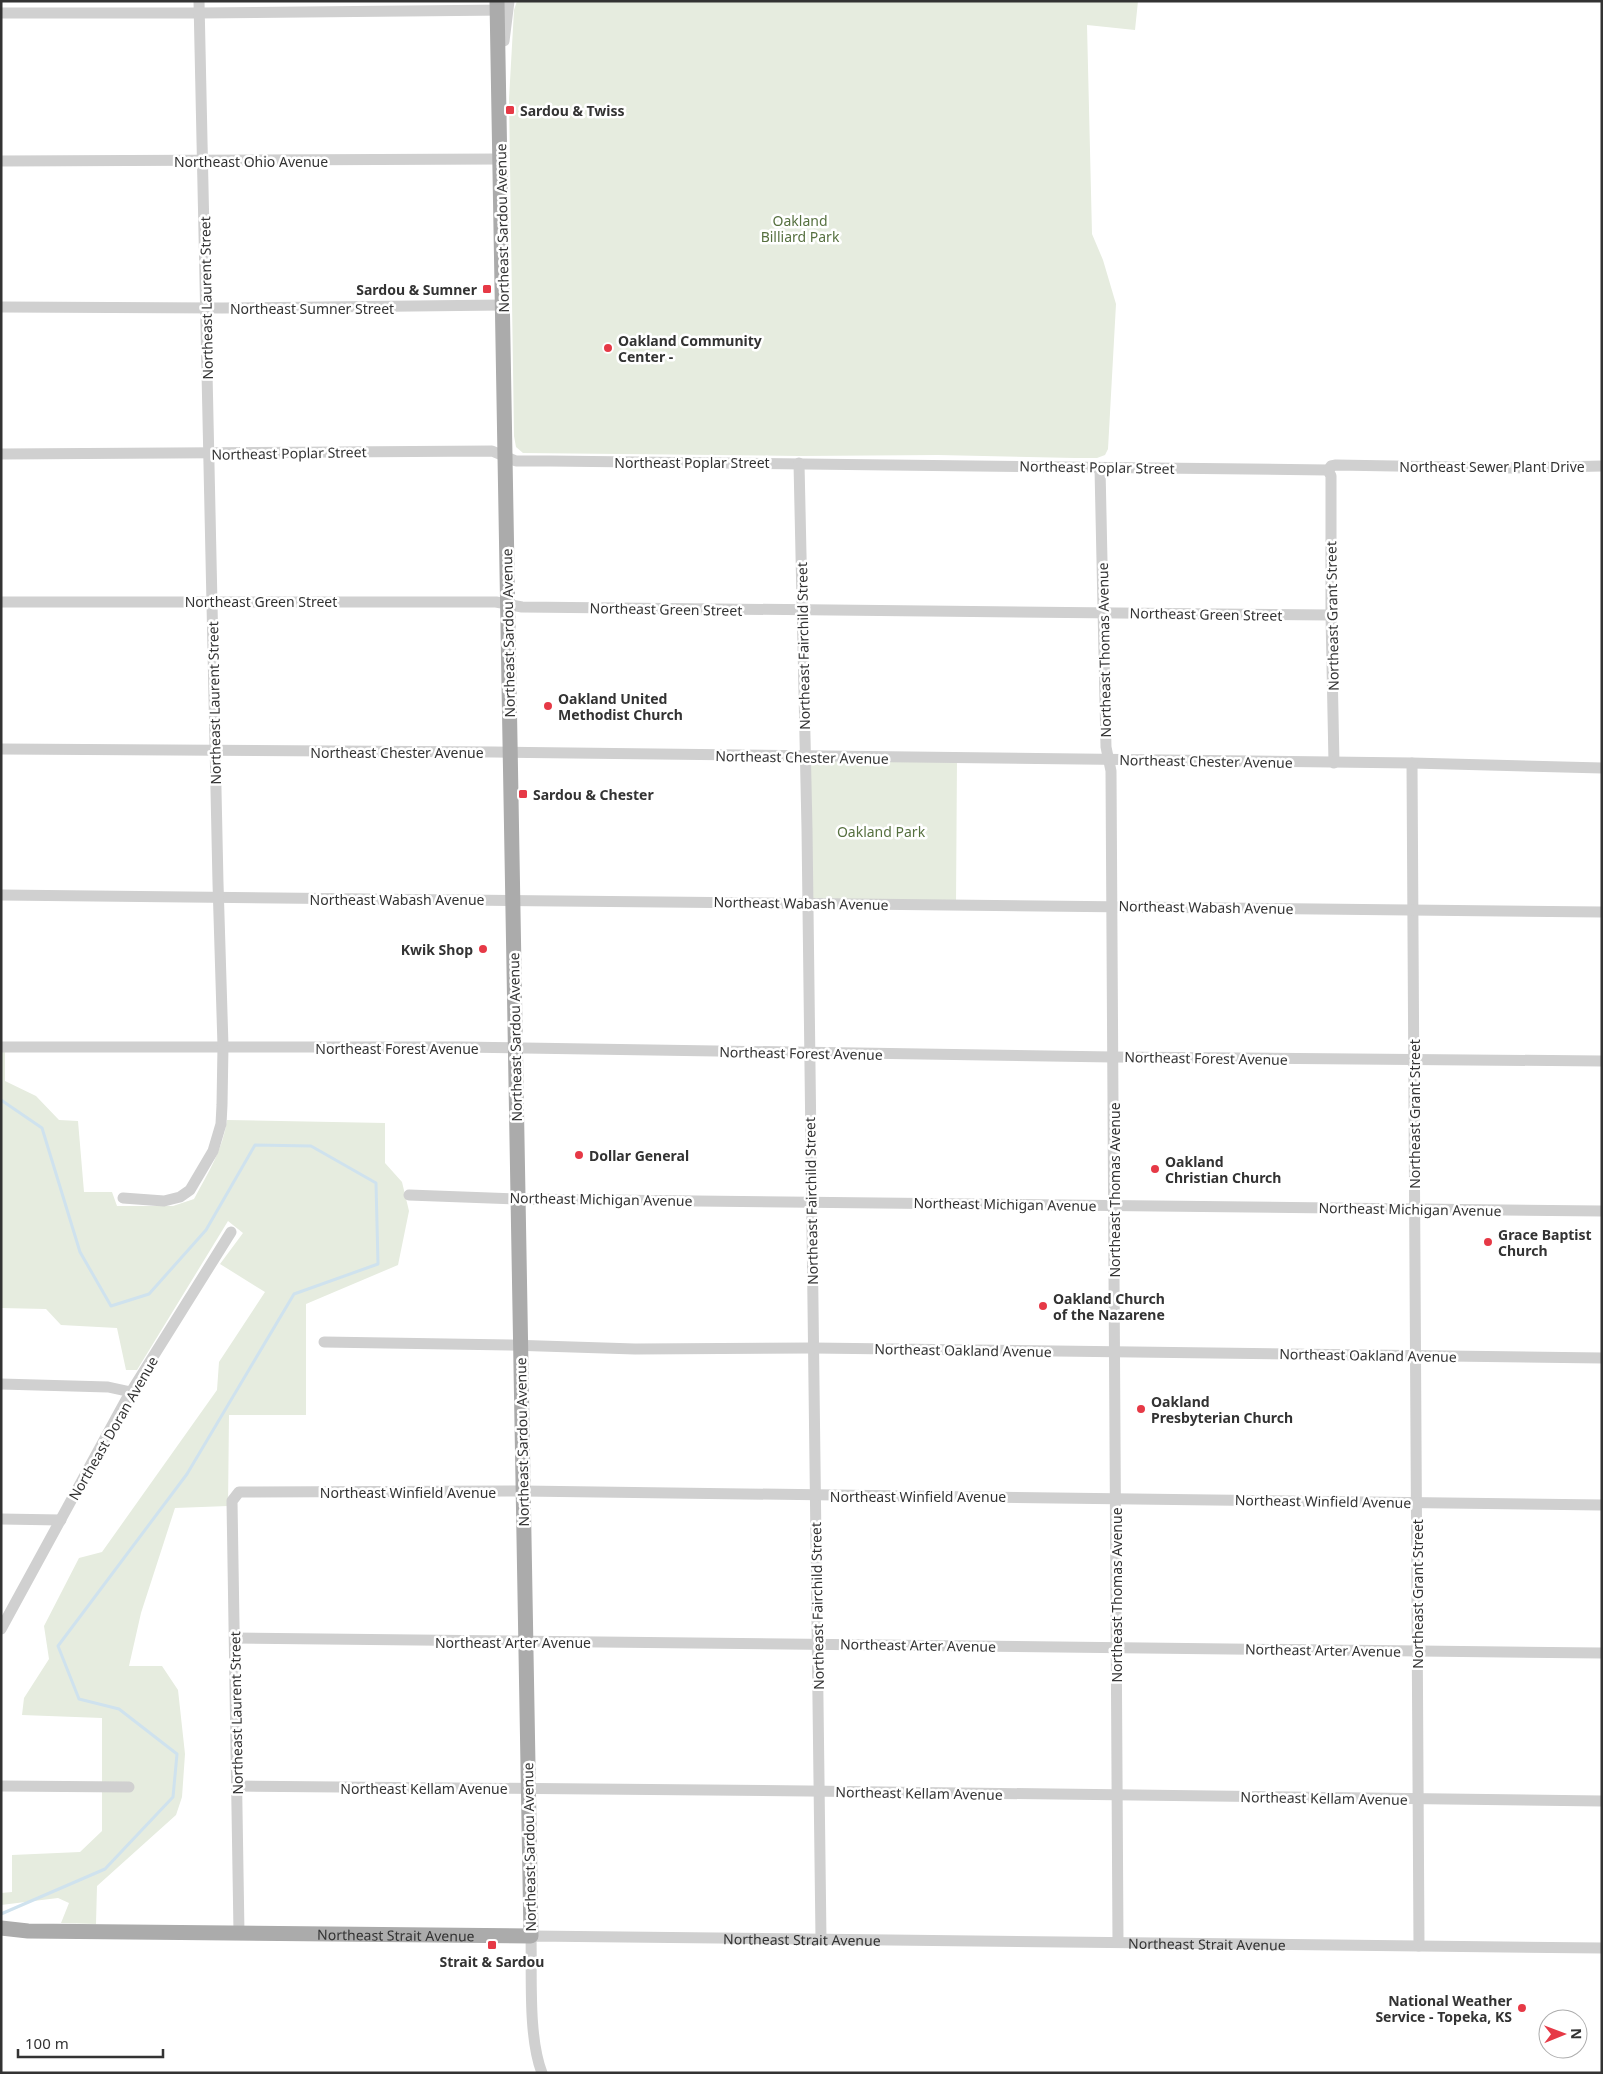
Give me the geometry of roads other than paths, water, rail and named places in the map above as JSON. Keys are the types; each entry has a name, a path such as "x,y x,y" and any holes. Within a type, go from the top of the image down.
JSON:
{"main road":[{"name":"Northeast Sardou Avenue","path":"502,6 499,83 530,1936"},
{"name":"Northeast Strait Avenue","path":"1,1928 28,1931 530,1936"}],"street":[{"path":"1,13 200,7 502,6"},
{"name":"Northeast Laurent Street","path":"123,1198 164,1201 180,1196 195,1184 213,1151 218,1135 222,1105 223,1046 218,898 200,7"},
{"name":"Northeast Ohio Avenue","path":"1,161 203,162 501,159"},
{"name":"Northeast Sumner Street","path":"1,307 206,308 504,305"},
{"name":"Northeast Poplar Street","path":"1,454 492,451 516,461 1328,470 1336,465 1383,466"},
{"name":"Northeast Fairchild Street","path":"799,463 806,757 821,1939"},
{"name":"Northeast Sewer Plant Drive","path":"1383,466 1511,468 1602,466"},
{"name":"Northeast Thomas Avenue","path":"1100,468 1106,747 1111,771 1118,1942"},
{"name":"Northeast Grant Street","path":"1328,470 1331,476 1334,762"},
{"name":"Northeast Green Street","path":"1,602 496,602 532,607 1331,616"},
{"name":"Northeast Chester Avenue","path":"1,749 1334,762 1602,768"},
{"name":"Northeast Grant Street","path":"1412,763 1419,1946"},
{"name":"Northeast Wabash Avenue","path":"1,895 1602,912"},
{"name":"Northeast Forest Avenue","path":"1,1047 515,1048 1113,1057 1602,1061"},
{"name":"Northeast Michigan Avenue","path":"409,1194 517,1199 1602,1211"},
{"name":"Northeast Doran Avenue","path":"1,1629 131,1392 232,1232"},
{"name":"Northeast Oakland Avenue","path":"324,1342 635,1349 813,1348 1602,1358"},
{"path":"1,1384 108,1387 131,1392"},
{"name":"Northeast Winfield Avenue","path":"236,1494 239,1492 523,1491 1602,1505"},
{"name":"Northeast Laurent Street","path":"236,1494 232,1502 239,1933"},
{"path":"1,1519 61,1520"},
{"name":"Northeast Arter Avenue","path":"235,1638 1602,1653"},
{"path":"1,1786 130,1787"},
{"name":"Northeast Kellam Avenue","path":"237,1786 1602,1801"},
{"name":"Northeast Strait Avenue","path":"530,1936 1602,1948"},
{"name":"Northeast Sardou Avenue","path":"530,1936 533,2032 536,2056 542,2073"}],"waterway":[{"path":"1,1100 42,1128 80,1252 111,1306 149,1294 206,1230 255,1145 311,1146 376,1183 378,1264 294,1294 187,1474 58,1646 79,1699 119,1709 177,1754 173,1797 105,1869 1,1914"}],"place":[{"name":"Sardou & Twiss","path":"510,110"},
{"name":"Sardou & Sumner","path":"487,289"},
{"name":"Oakland Community Center -","path":"608,348"},
{"name":"Oakland United Methodist Church","path":"548,706"},
{"name":"Sardou & Chester","path":"523,794"},
{"name":"Kwik Shop","path":"483,949"},
{"name":"Dollar General","path":"579,1155"},
{"name":"Oakland Christian Church","path":"1155,1169"},
{"name":"Grace Baptist Church","path":"1488,1242"},
{"name":"Oakland Church of the Nazarene","path":"1043,1306"},
{"name":"Oakland Presbyterian Church","path":"1141,1409"},
{"name":"Strait & Sardou","path":"492,1945"},
{"name":"National Weather Service - Topeka, KS","path":"1522,2008"}],"park label":[{"name":"Oakland Billiard Park","path":"800,228"},
{"name":"Oakland Park","path":"881,831"}]}
